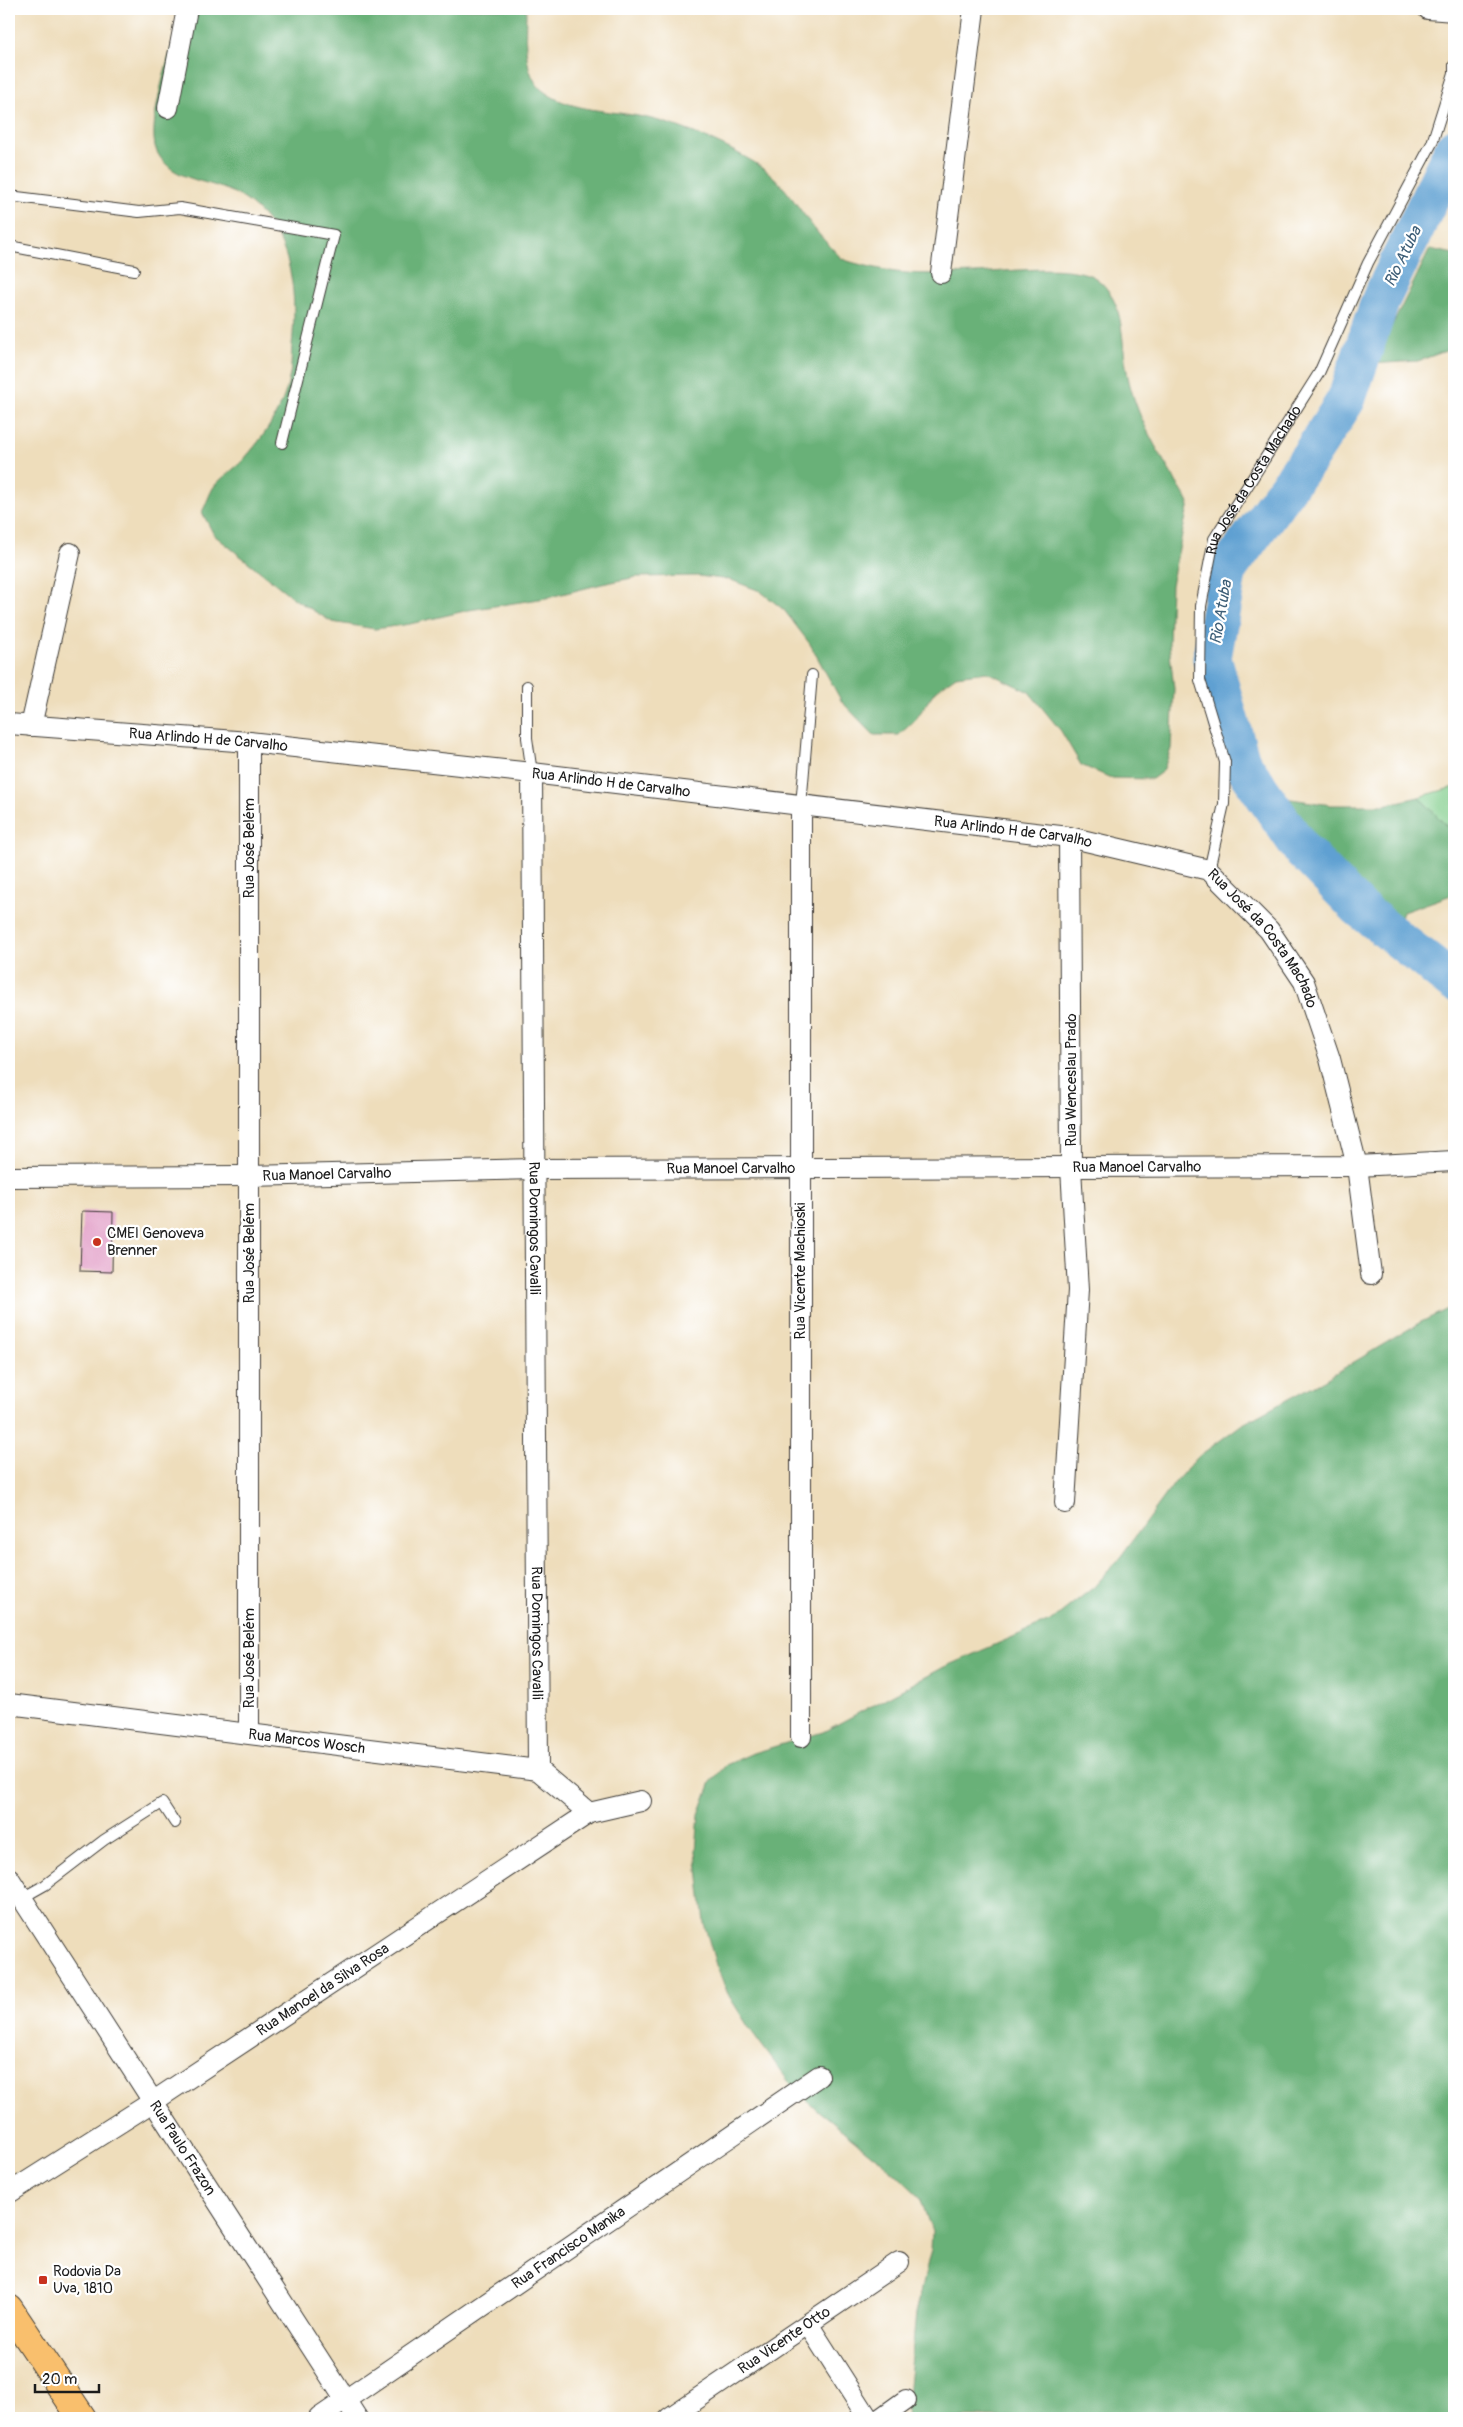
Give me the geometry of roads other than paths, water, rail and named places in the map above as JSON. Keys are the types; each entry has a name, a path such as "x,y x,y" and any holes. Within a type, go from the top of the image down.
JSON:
{"highway":[{"path":"9,2309 82,2418"}],"street":[{"path":"168,108 187,9"},
{"path":"941,273 974,9"},
{"path":"1428,9 1454,11"},
{"path":"30,726 70,552"},
{"name":"Rua Arlindo H de Carvalho","path":"9,724 248,742 532,772 1069,837 1209,870"},
{"name":"Rua José Belém","path":"248,742 249,1734"},
{"name":"Rua Domingos Cavalli","path":"532,772 538,1770"},
{"name":"Rua Vicente Machioski","path":"801,806 799,1169 801,1737"},
{"name":"Rua Wenceslau Prado","path":"1065,1503 1078,1290 1072,1168 1069,837"},
{"name":"Rua José da Costa Machado","path":"1209,870 1269,930 1304,982 1330,1059 1357,1166 1371,1274"},
{"name":"Rua Manoel Carvalho","path":"9,1177 249,1176 534,1169 1357,1166 1454,1161"},
{"name":"Rua Marcos Wosch","path":"9,1704 538,1770"},
{"path":"538,1770 589,1813"},
{"name":"Rua Manoel da Silva Rosa","path":"9,2193 154,2100 589,1813 642,1801"},
{"name":"Rua Paulo Frazon","path":"9,1878 154,2100 357,2418"},
{"name":"Rua Francisco Manika","path":"319,2418 819,2076"},
{"name":"Rua Vicente Otto","path":"669,2418 900,2262"},
{"path":"808,2324 868,2418"},
{"path":"881,2418 906,2400"}],"lane":[{"name":"Rua José da Costa Machado","path":"1209,870 1224,804 1225,762 1200,680 1201,606 1214,540 1319,373 1368,263 1432,143 1454,73 1454,65"},
{"path":"9,196 139,212 180,208 334,235 282,443"},
{"path":"9,246 134,270"},
{"path":"801,806 812,675"},
{"name":"Rua Domingos Cavalli","path":"527,686 527,738 532,772"},
{"path":"22,1898 45,1885 104,1840 162,1803 175,1823"}],"waterway":[{"name":"Rio Atuba","path":"1454,148 1381,299 1346,400 1310,456 1228,569 1212,658 1241,762 1301,849 1359,908 1454,983"}],"place":[{"name":"CMEI Genoveva Brenner","path":"97,1242"},
{"name":"Rodovia Da Uva, 1810","path":"43,2280"}]}
